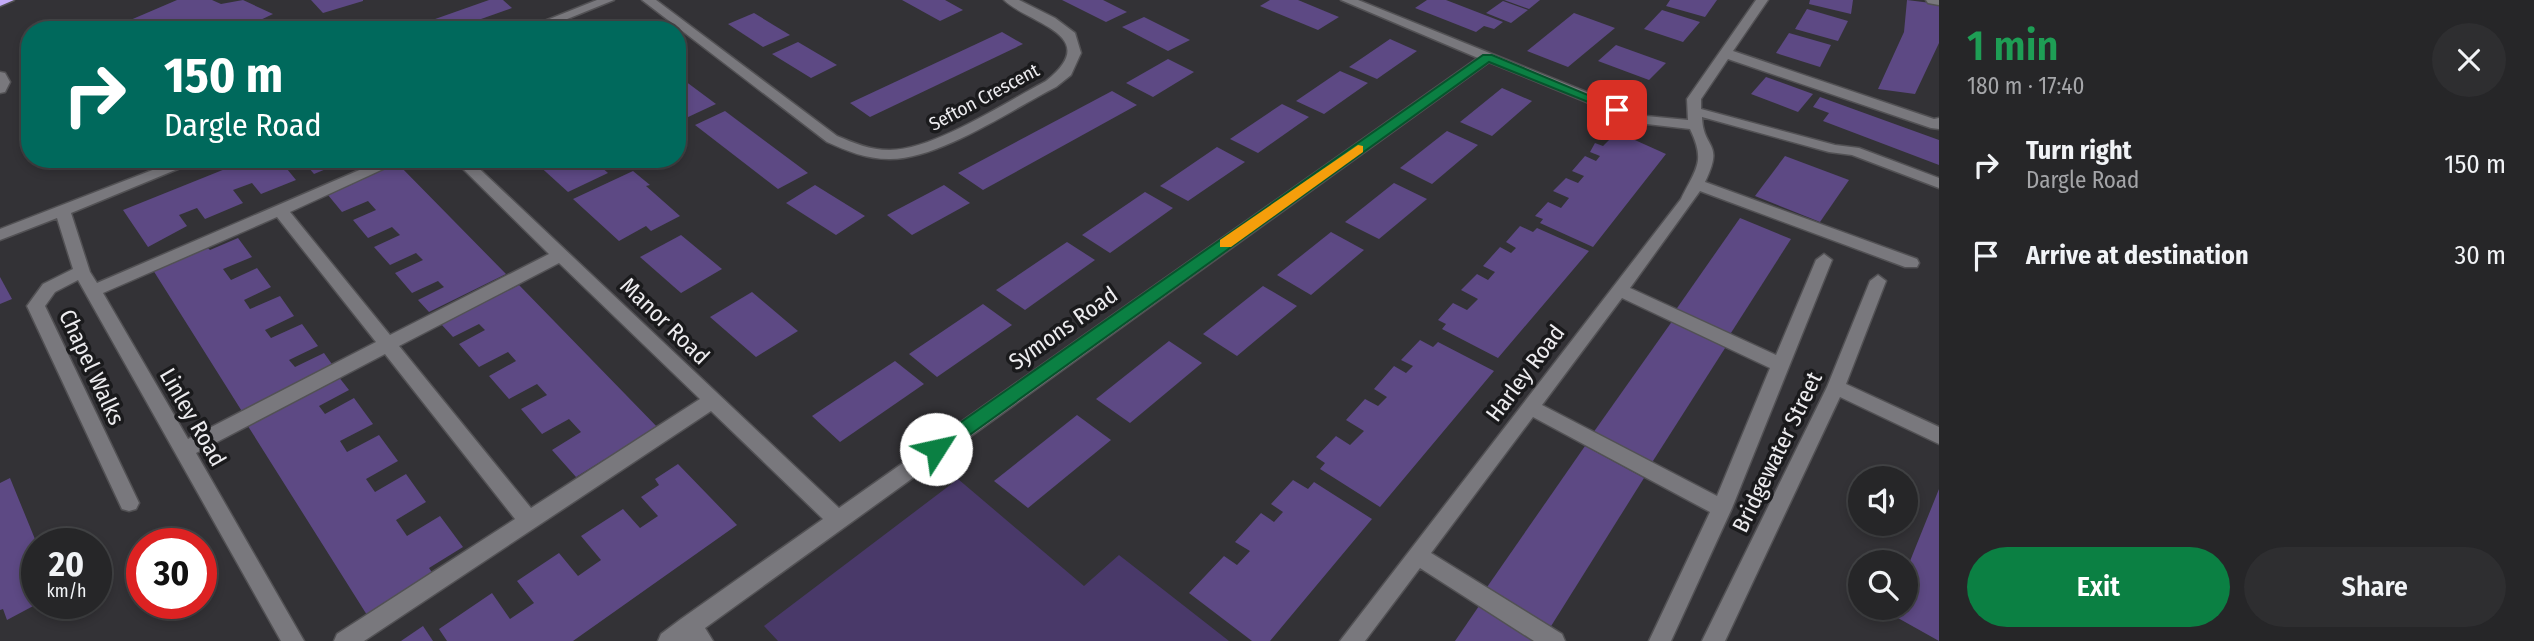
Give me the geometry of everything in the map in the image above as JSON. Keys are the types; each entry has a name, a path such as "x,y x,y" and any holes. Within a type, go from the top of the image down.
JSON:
{"highway":[{"path":"0,2 7,0"}],"street":[{"path":"552,21 608,0"},
{"name":"Sefton Crescent","path":"648,0 676,21"},
{"name":"Sefton Crescent","path":"686,29 832,139 860,151 890,155 927,149 1010,107 1066,72 1074,53 1070,36 1051,21 1010,0"},
{"path":"1347,0 1643,120 1695,118 1834,149 1854,151 1939,183"},
{"path":"1695,118 1694,99 1762,0"},
{"path":"1932,0 1939,1"},
{"path":"1725,53 1937,125 1939,122"},
{"name":"Symons Road","path":"669,641 696,634 837,519 1487,57"},
{"path":"0,76 3,82 0,89"},
{"name":"Harley Road","path":"1351,641 1698,185 1707,162 1695,118"},
{"path":"0,235 173,168"},
{"path":"93,290 377,168"},
{"name":"Manor Road","path":"469,168 837,519"},
{"path":"1698,185 1911,263"},
{"path":"280,210 529,521"},
{"name":"Linley Road","path":"63,212 82,272 293,641"},
{"path":"184,450 560,255"},
{"path":"1660,641 1722,508 1824,260"},
{"name":"Chapel Walks","path":"82,272 56,282 41,292 36,306 129,503"},
{"name":"Bridgewater Street","path":"1713,641 1836,387 1878,281"},
{"path":"1619,290 1780,365"},
{"path":"1836,387 1939,436"},
{"path":"345,641 713,400"},
{"path":"1530,407 1722,508"},
{"path":"1417,555 1554,641"}],"shaded area":[{"path":"958,479 1084,586 1119,555 1229,641 778,641 764,626"}],"building":[{"path":"177,0 212,0 221,4 243,0 273,14 258,21 128,21"},
{"path":"311,0 363,0 363,1 323,13"},
{"path":"489,0 503,0 512,8 475,21 430,21"},
{"path":"902,0 945,0 963,10 940,21"},
{"path":"1062,0 1103,0 1127,12 1106,22"},
{"path":"1270,0 1298,0 1339,17 1318,30 1260,6"},
{"path":"1427,0 1446,0 1503,22 1494,29 1484,26 1476,32 1415,8"},
{"path":"1504,0 1540,0 1529,9"},
{"path":"1670,0 1717,0 1705,17 1666,6"},
{"path":"1810,0 1853,0 1851,14 1809,4"},
{"path":"1907,0 1939,4 1939,43 1915,94 1878,89 1904,32"},
{"path":"1503,1 1528,10 1511,23 1486,13"},
{"path":"1807,9 1848,21 1838,41 1795,29"},
{"path":"1662,10 1700,22 1683,42 1644,29"},
{"path":"754,13 790,35 763,47 728,24"},
{"path":"1574,13 1615,28 1568,67 1527,51"},
{"path":"1144,17 1190,40 1168,51 1122,27"},
{"path":"1002,32 1023,44 870,117 850,103"},
{"path":"1789,33 1831,45 1820,67 1776,53"},
{"path":"1390,39 1417,51 1377,79 1349,67"},
{"path":"798,42 837,65 811,78 772,54"},
{"path":"1616,45 1666,63 1649,80 1598,61"},
{"path":"1168,59 1194,72 1153,97 1126,83"},
{"path":"1340,71 1368,83 1324,114 1296,101"},
{"path":"1766,77 1813,94 1798,112 1751,94"},
{"path":"686,82 716,104 686,118"},
{"path":"1502,88 1532,101 1492,136 1460,122"},
{"path":"1112,91 1137,105 983,190 958,173"},
{"path":"1820,97 1939,140 1939,165 1823,121 1829,113 1813,107"},
{"path":"1282,104 1309,117 1258,153 1230,139"},
{"path":"725,111 808,173 778,189 695,125"},
{"path":"1447,131 1478,145 1432,184 1400,168"},
{"path":"1617,132 1666,154 1593,247 1540,223 1543,219 1535,216 1548,202 1561,208 1569,198 1553,191 1566,178 1578,183 1584,176 1572,171 1585,156 1596,161 1600,156 1590,152 1595,143 1603,146"},
{"path":"1217,147 1245,162 1188,201 1160,186"},
{"path":"1785,156 1849,180 1820,222 1755,196"},
{"path":"228,168 289,168 287,169 296,180 261,194 252,183 233,190 243,203 205,219 197,208 179,215 187,226 148,247 123,210"},
{"path":"309,168 328,168 314,174"},
{"path":"382,168 402,168 506,274 429,312 418,300 444,287 438,281 412,293 395,273 423,260 416,253 390,265 374,247 400,235 392,227 368,238 353,220 376,210 368,201 342,212 328,195 353,184 351,181"},
{"path":"542,168 602,168 608,173 568,192"},
{"path":"633,171 680,216 651,231 646,226 619,241 573,199"},
{"path":"1394,183 1427,199 1379,239 1345,222"},
{"path":"815,185 865,216 836,235 786,203"},
{"path":"944,185 970,203 912,235 887,215"},
{"path":"1145,192 1173,208 1110,253 1082,235"},
{"path":"1740,218 1791,239 1729,336 1675,311"},
{"path":"1520,226 1533,232 1537,228 1589,251 1498,358 1442,329 1446,324 1438,320 1453,303 1467,310 1478,299 1461,290 1477,274 1488,280 1495,272 1483,266 1500,247 1511,253 1516,248 1506,242"},
{"path":"1331,232 1364,250 1311,295 1277,275"},
{"path":"681,235 722,269 681,293 640,257"},
{"path":"238,238 252,257 223,269 231,280 257,268 271,287 244,300 250,309 280,296 294,316 265,330 271,338 302,324 318,346 289,360 295,367 324,353 334,367 243,413 153,270 207,247 210,250"},
{"path":"1067,242 1095,260 1025,310 996,290"},
{"path":"0,277 12,299 0,304"},
{"path":"519,285 662,432 610,464 605,459 576,477 552,450 581,432 569,419 542,434 521,409 547,395 537,384 509,399 489,376 516,361 508,352 479,367 459,344 485,330 479,324 453,337 441,324"},
{"path":"1263,286 1297,306 1237,356 1203,334"},
{"path":"752,292 798,331 756,357 710,317"},
{"path":"983,304 1012,325 937,377 909,354"},
{"path":"1673,320 1727,345 1651,464 1593,433"},
{"path":"1420,340 1433,347 1438,342 1494,371 1380,507 1320,469 1325,463 1316,457 1336,436 1350,445 1364,431 1346,420 1365,399 1378,406 1387,397 1374,389 1394,366 1406,373 1413,366 1401,360"},
{"path":"1169,341 1202,363 1130,423 1096,399"},
{"path":"895,361 924,384 840,442 812,416"},
{"path":"338,376 349,390 319,406 325,414 354,398 373,424 340,441 347,452 379,435 398,461 366,479 375,492 406,474 426,502 396,520 407,536 440,516 463,547 429,568 433,574 367,615 246,423"},
{"path":"1077,415 1111,440 1028,508 994,481"},
{"path":"1585,446 1644,478 1548,631 1485,590"},
{"path":"678,464 737,525 573,641 447,641 439,629 492,593 510,619 534,603 517,581 559,553 578,576 601,560 581,536 623,509 640,528 658,516 641,497 659,485 655,479"},
{"path":"10,478 30,528 21,528 21,613 7,620 3,609 0,610 0,483"},
{"path":"1293,480 1308,489 1314,482 1372,519 1270,641 1252,641 1189,593 1224,556 1237,565 1250,551 1235,542 1261,513 1274,522 1283,512 1271,504"},
{"path":"1939,489 1939,641 1902,620 1918,620 1918,550 1914,550"},
{"path":"1479,606 1533,641 1455,641"},
{"path":"423,626 433,641 401,641"}],"slow traffic":[{"path":"1225,243 1358,149"}],"route":[{"path":"936,449 1487,57 1617,110"}]}
